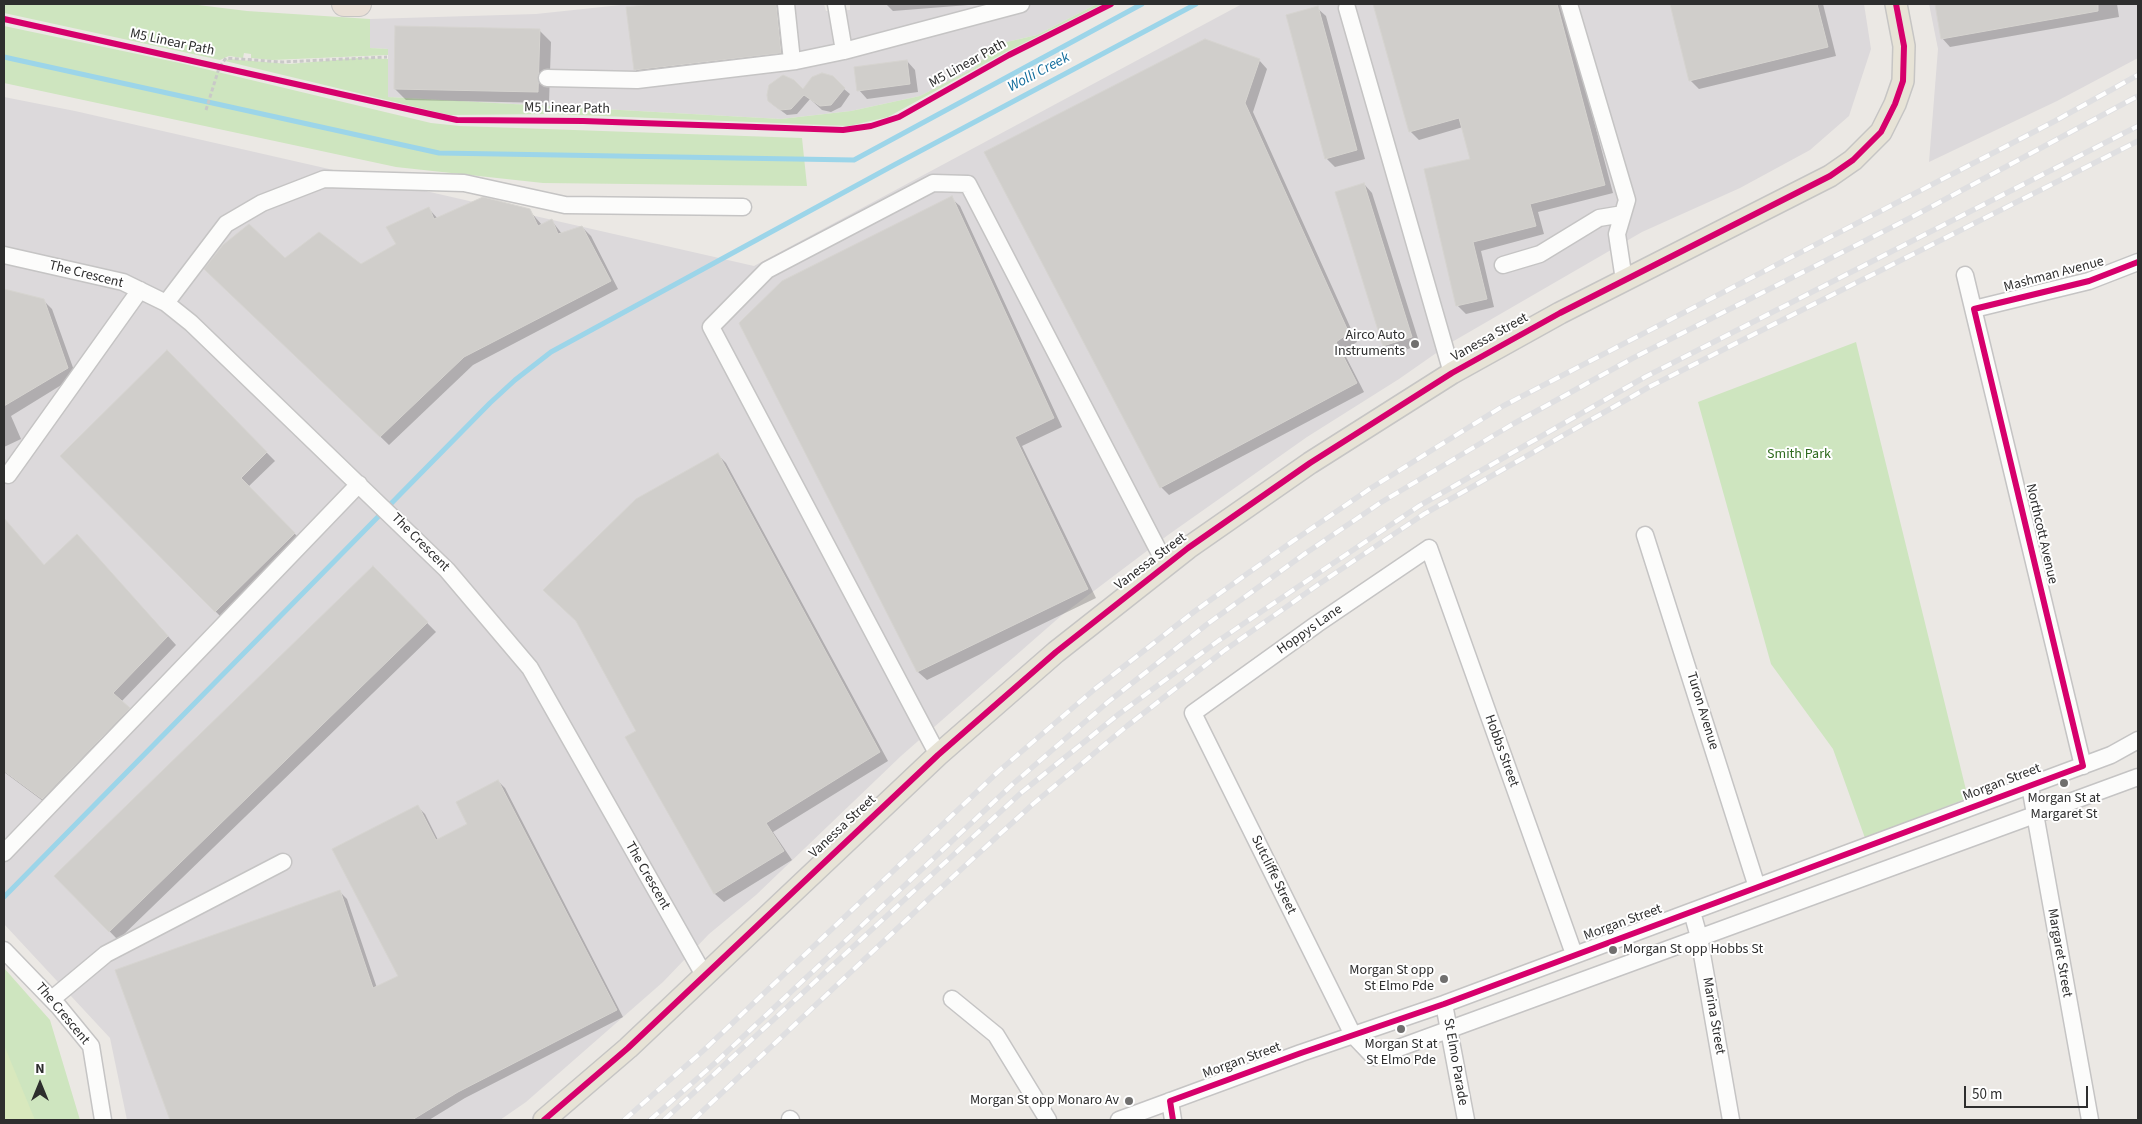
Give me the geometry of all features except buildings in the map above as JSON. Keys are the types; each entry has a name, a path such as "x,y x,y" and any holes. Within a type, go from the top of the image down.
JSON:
{"highway":[{"path":"344,4 359,4"}],"main road":[{"name":"Vanessa Street","path":"544,1120 628,1048 938,755 1056,652 1166,565 1310,463 1452,373 1624,280 1830,176 1865,150 1881,132 1895,104 1903,81 1904,46 1896,4"}],"street":[{"path":"786,4 792,61"},
{"path":"836,4 844,51"},
{"path":"547,78 637,80 792,61 844,51 1021,4"},
{"path":"1569,4 1627,200 1617,234 1624,280"},
{"path":"1347,8 1452,373"},
{"path":"166,303 226,224 262,203 324,179 464,183 565,205 743,207"},
{"path":"938,755 711,327 767,270 933,183 968,184 1166,565"},
{"path":"1503,265 1540,254 1600,218 1623,214"},
{"name":"The Crescent","path":"4,256 123,282 166,303 191,323 384,507 447,570 530,668 704,975"},
{"name":"Mashman Avenue","path":"1974,309 2089,281 2138,262"},
{"name":"Northcott Avenue","path":"1965,275 2083,766"},
{"path":"8,475 140,290"},
{"path":"4,853 360,484"},
{"name":"Turon Avenue","path":"1645,535 1758,887"},
{"name":"Hoppys Lane","path":"1193,714 1317,624 1429,548"},
{"name":"Hobbs Street","path":"1429,548 1574,954"},
{"name":"Sutcliffe Street","path":"1193,714 1353,1036 1374,1057 1449,1030"},
{"name":"Morgan Street","path":"1119,1120 1444,1004 1574,954 2030,786 2110,755 2138,740"},
{"name":"Morgan Street","path":"2110,755 2138,752"},
{"path":"1449,1030 2138,777"},
{"name":"Margaret Street","path":"2030,786 2090,1120"},
{"path":"52,999 106,954 283,862"},
{"name":"Marina Street","path":"1692,912 1731,1120"},
{"name":"The Crescent","path":"4,950 52,999 91,1046 103,1120"},
{"path":"952,999 996,1035 1048,1120"},
{"name":"St Elmo Parade","path":"1444,1004 1466,1120"},
{"path":"1170,1101 1173,1120"}],"path":[{"path":"206,110 223,60 230,57 282,62 387,57"}],"shaded area":[{"path":"630,4 824,4 826,11 850,10 850,4 1097,4 1037,35 998,44 974,68 920,96 851,111 781,119 388,97 388,49 370,48 370,19 536,14"},
{"path":"1242,4 1864,4 1871,49 1849,116 1810,150 1740,188 1642,232 1452,342 1399,379 1307,437 1168,535 1062,615 901,756 756,895 709,934 663,982 526,1102 500,1120 127,1120 110,1038 4,924 4,97 75,111 754,266"},
{"path":"1929,4 2138,4 2138,58 2057,101 1929,162 1938,49"}],"green space":[{"path":"4,4 190,4 247,11 370,19 370,48 388,49 388,55 272,60 251,58 251,54 244,53 243,58 229,56 220,60 4,13"},
{"path":"1097,4 1103,4 1008,51 888,117 849,126 553,114 449,115 225,61 229,59 289,64 359,58 388,59 388,97 781,119 851,111 920,96 974,68 998,44 1037,35"},
{"path":"4,26 180,63 431,123 460,126 802,138 807,186 543,183 396,167 4,83"},
{"name":"Smith Park","path":"1856,342 1968,798 1865,838 1833,749 1771,664 1698,402"},
{"path":"4,968 50,1020 80,1120 4,1120"},
{"path":"4,1045 35,1120 4,1120"}],"waterway":[{"name":"Wolli Creek","path":"4,57 439,153 854,160 1142,4"},
{"name":"Wolli Creek","path":"4,897 490,403 515,380 551,352 894,165 1196,4"}],"railway":[{"path":"624,1120 704,1050 1000,770 1096,688 1195,611 1293,541 1371,488 1503,406 2055,121 2138,75"},
{"path":"650,1120 715,1063 1014,783 1108,702 1206,625 1303,555 1380,503 1513,424 1633,358 1912,217 2138,96"},
{"path":"664,1120 1022,792 1119,714 1218,641 1314,576 1419,506 1645,377 2138,126"},
{"path":"693,1120 1033,804 1127,726 1225,650 1319,584 1424,514 1649,387 2138,141"}],"cycle path":[{"name":"M5 Linear Path","path":"4,19 457,120 583,121 843,130 871,126 899,117 1009,55 1111,4"},
{"path":"544,1120 628,1048 938,755 1056,652 1188,548 1310,463 1452,373 1560,313 1830,176 1853,160 1881,132 1895,104 1903,81 1904,46 1896,4"},
{"path":"1173,1120 1170,1101 1301,1053 1444,1004 2083,766 1974,309 2089,281 2138,262"}],"place":[{"name":"Airco Auto Instruments","path":"1415,344"},
{"name":"Morgan St at Margaret St","path":"2064,783"},
{"name":"Morgan St opp Hobbs St","path":"1613,950"},
{"name":"Morgan St opp St Elmo Pde","path":"1444,979"},
{"name":"Morgan St at St Elmo Pde","path":"1401,1029"},
{"name":"Morgan St opp Monaro Av","path":"1129,1101"}]}
